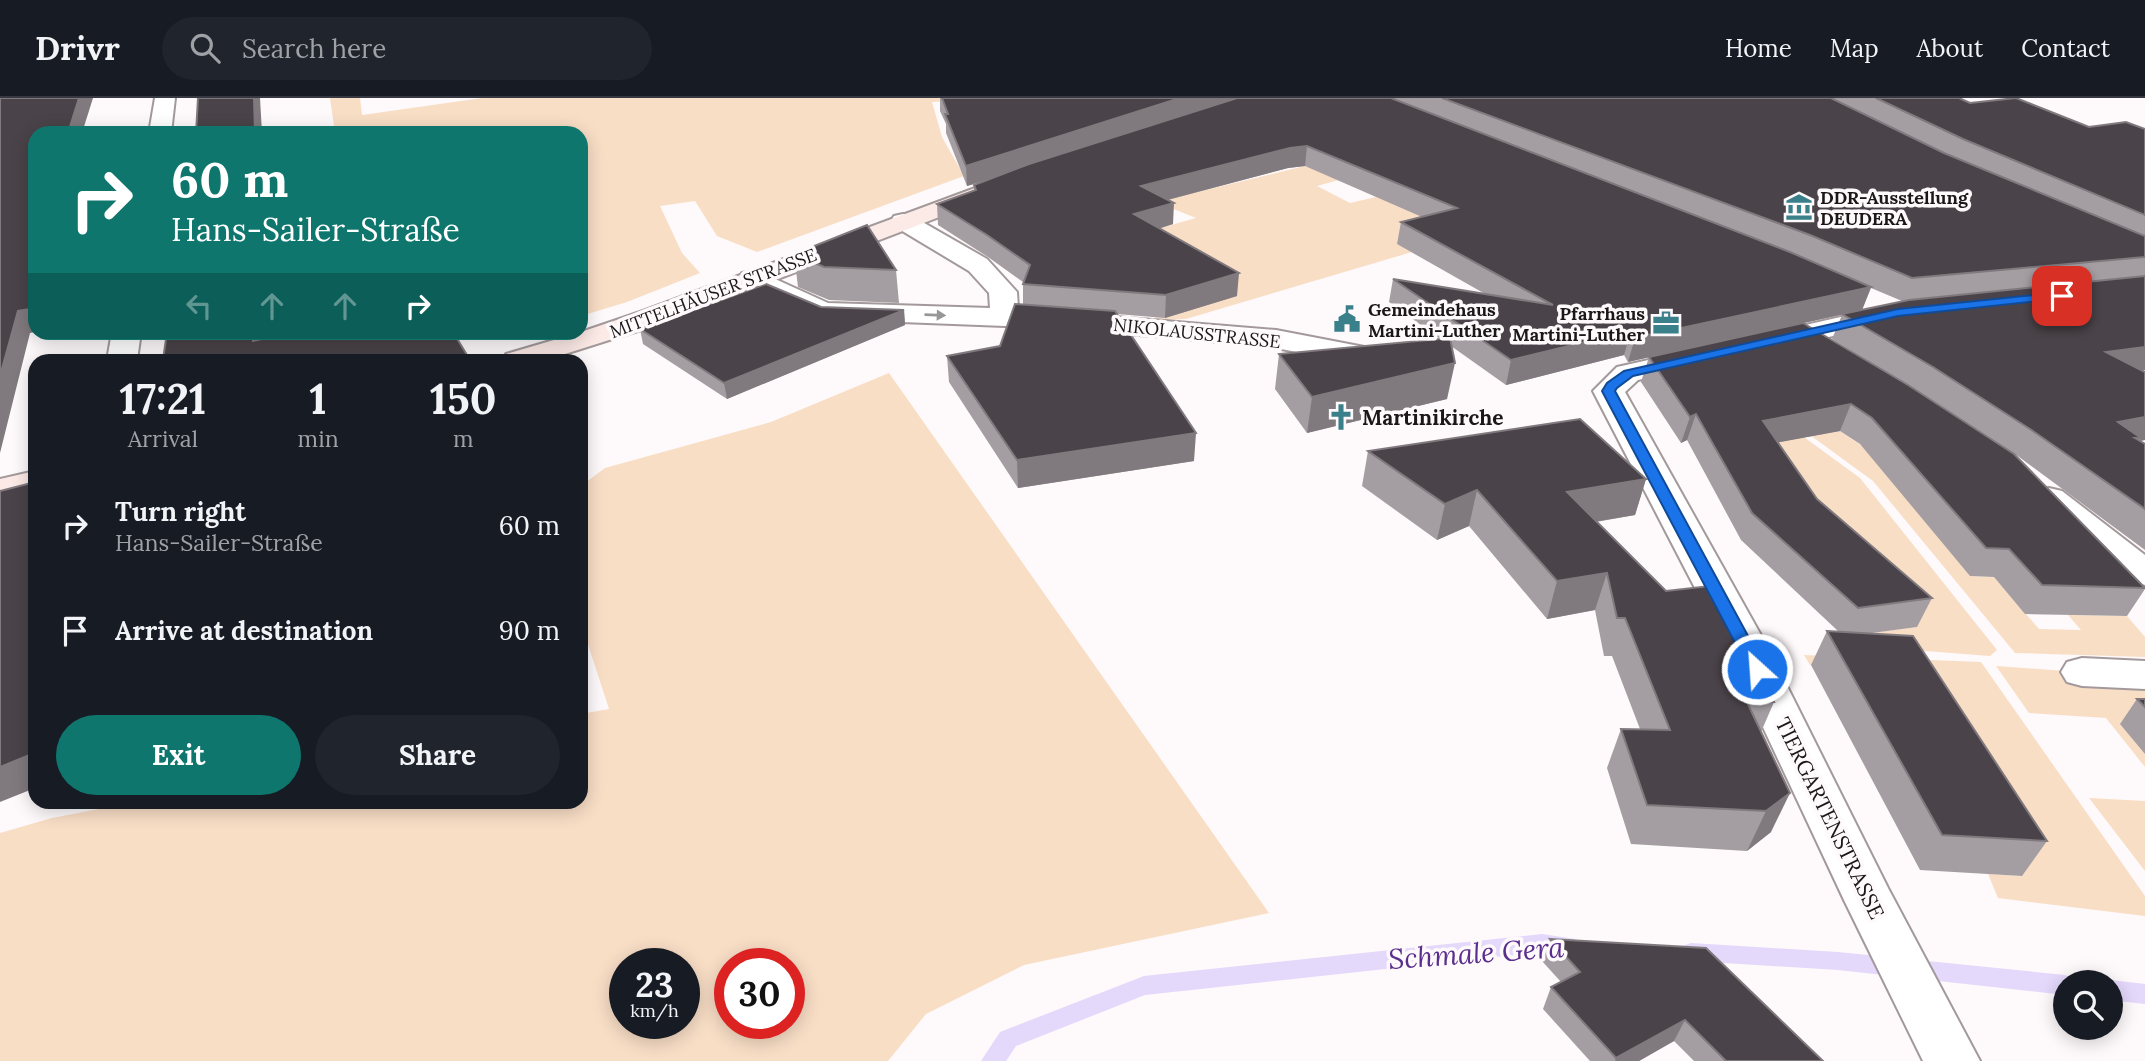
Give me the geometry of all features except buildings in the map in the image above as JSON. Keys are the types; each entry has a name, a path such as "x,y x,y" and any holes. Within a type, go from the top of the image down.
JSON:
{"main road":[{"name":"MITTELHÄUSER STRASSE","path":"588,338 653,317 1008,182"},
{"name":"MITTELHÄUSER STRASSE","path":"536,354 580,340"},
{"path":"0,490 28,483"}],"street":[{"path":"161,126 165,98"},
{"path":"904,221 978,265 1003,292 1005,317"},
{"name":"NIKOLAUSSTRASSE","path":"751,279 823,311 1005,317 1154,327 1276,339 1388,360"},
{"path":"1799,335 1905,312 1861,296"},
{"path":"1799,335 1832,355"},
{"name":"TIERGARTENSTRASSE","path":"1799,335 1628,373 1609,391 1746,646 1946,1051"},
{"path":"2025,480 2145,573"},
{"path":"2081,672 2145,675"}],"shaded area":[{"path":"330,98 360,98 362,115 482,98 1038,98 932,102 942,137 964,176 757,252 717,236 695,201 660,206 682,253 700,273 627,302 588,314 588,126 334,126"},
{"path":"1317,163 1349,177 1317,186 1350,203 1376,197 1384,200 1436,195 1412,252 1186,319 1160,320 1128,302 1125,238 1196,218 1156,202"},
{"path":"889,373 1269,913 1024,965 926,1014 888,1061 0,1061 0,833 52,818 99,809 588,809 588,713 609,709 588,644 588,481 605,468 771,422"},
{"path":"1765,403 1786,424 1860,478 1997,650 1990,656 1847,645 1841,637 1916,627 1795,518"},
{"path":"1799,427 1823,434 1840,431 1895,468 1970,576 1994,577 2039,629 2081,630 2068,615 2127,616 2145,637 2145,657 2015,653 1873,481"},
{"path":"1804,655 1981,662 2145,896 2145,916 1998,898 1988,874 2022,876 1895,670 1810,665"},
{"path":"1996,666 2065,671 2080,687 2145,689 2145,767 2106,718 2029,713"},
{"path":"2089,798 2145,801 2145,871"}],"waterway":[{"name":"Schmale Gera","path":"993,1061 1008,1039 1144,986 1542,943 1567,945"},
{"name":"Schmale Gera","path":"1691,952 1838,961 2053,984"},
{"name":"Schmale Gera","path":"2123,991 2145,994"}],"place":[{"name":"DDR-Ausstellung DEUDERA","path":"1799,207"},
{"name":"Gemeindehaus Martini-Luther","path":"1347,319"},
{"name":"Pfarrhaus Martini-Luther","path":"1666,323"},
{"name":"Martinikirche","path":"1341,417"}],"route":[{"path":"1757,669 1609,391 1612,386 1628,373 1898,313 2062,296"}]}
